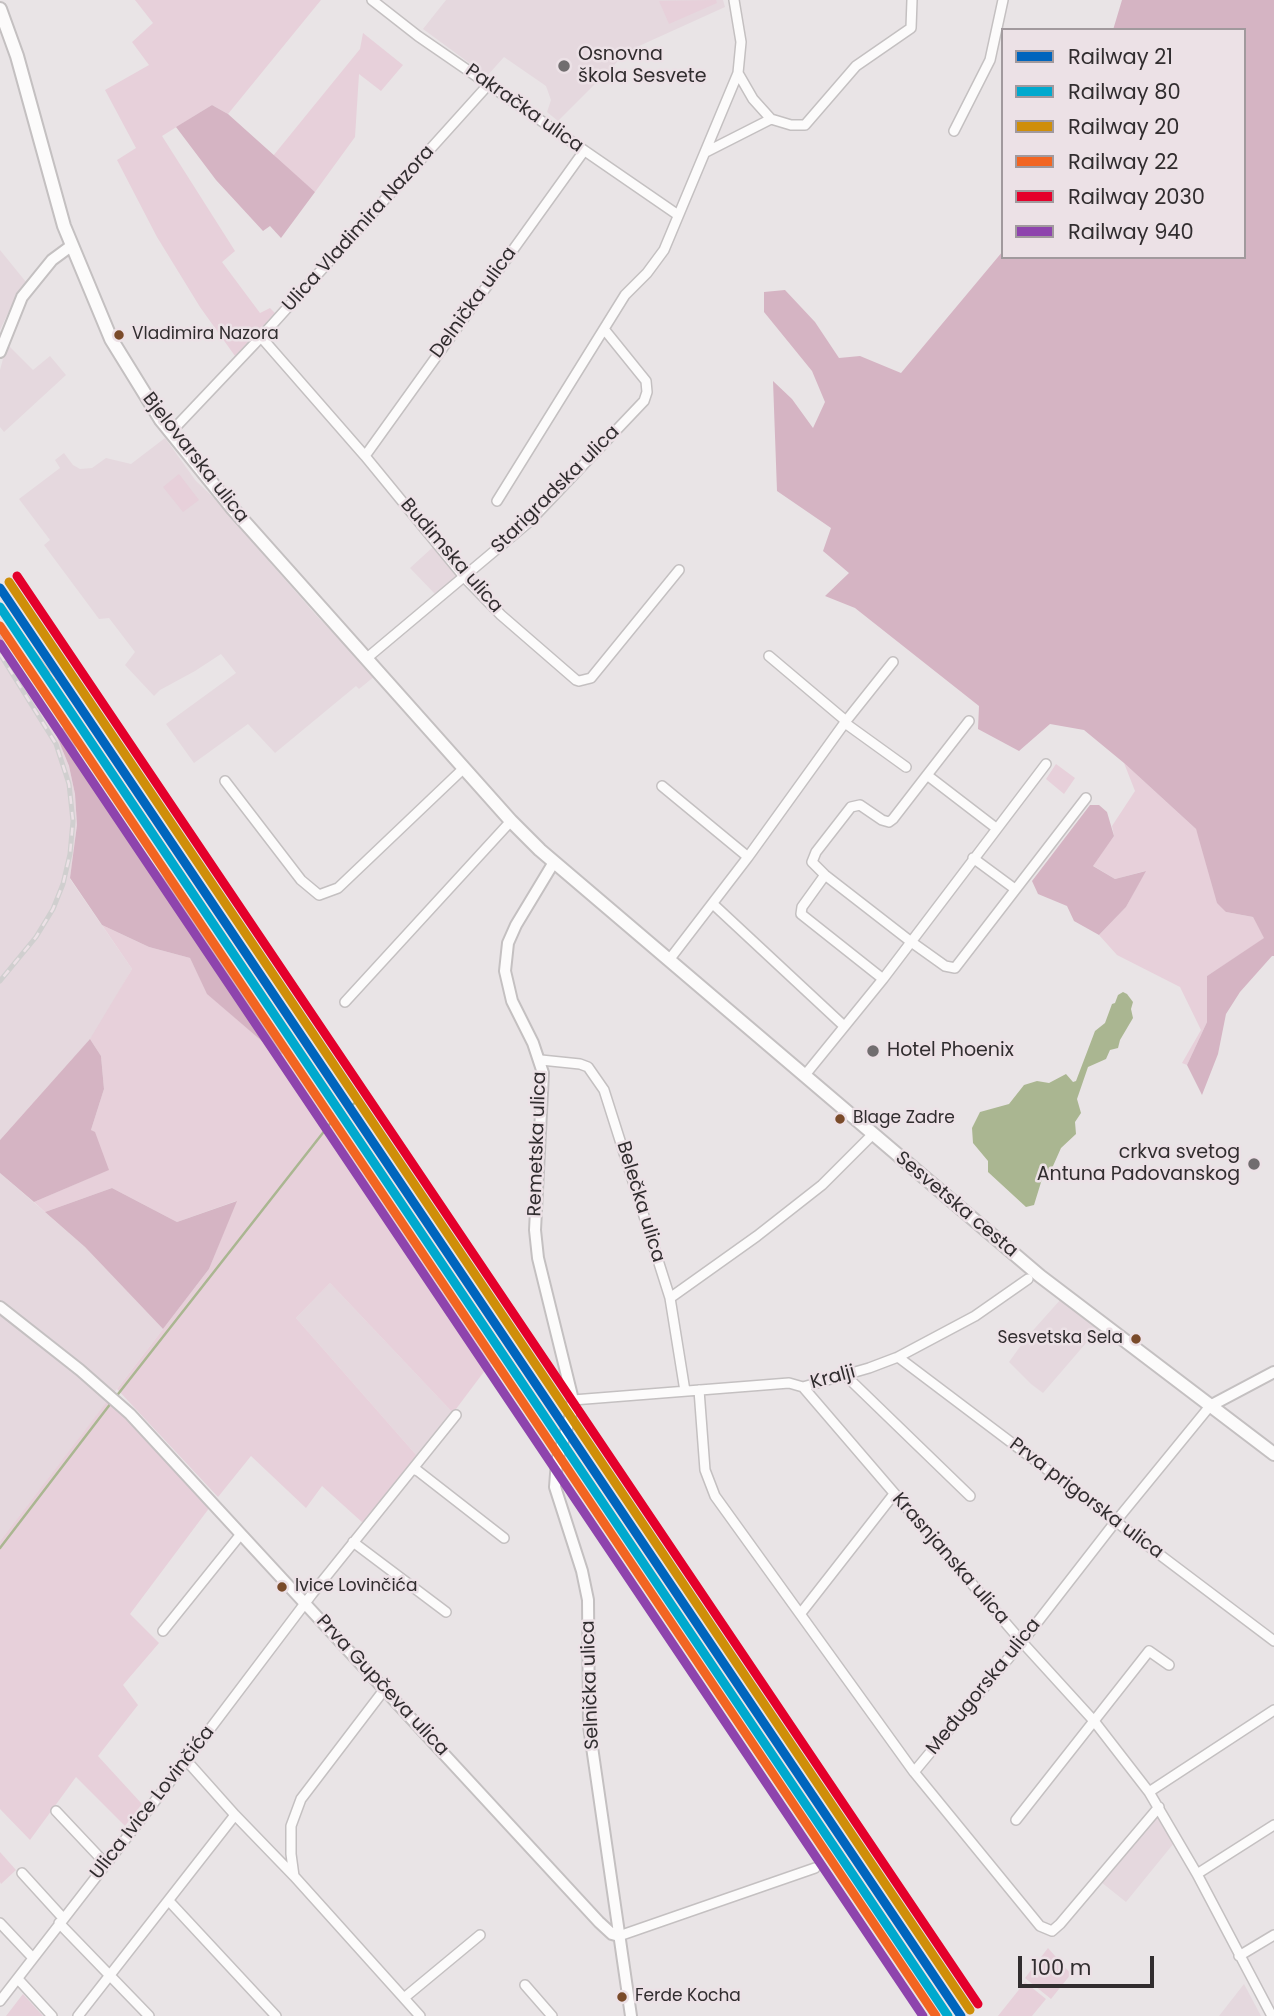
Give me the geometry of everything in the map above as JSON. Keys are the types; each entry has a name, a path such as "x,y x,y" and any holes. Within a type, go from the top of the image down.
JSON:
{"main road":[{"name":"Bjelovarska ulica","path":"0,9 71,246 117,349 170,433 217,491 371,655 511,821 554,862"},
{"name":"Sesvetska cesta","path":"554,862 1058,1291 1274,1454"}],"street":[{"name":"Pakračka ulica","path":"372,0 418,36 678,215"},
{"path":"496,500 625,295 648,273 664,250 738,73 741,42 734,0"},
{"path":"738,73 752,99 771,119 791,125 805,125 856,66 911,29 912,0"},
{"path":"954,131 990,60 1003,0"},
{"name":"Ulica Vladimira Nazora","path":"170,433 261,337 488,85"},
{"path":"706,152 771,119"},
{"name":"Delnička ulica","path":"365,456 584,151"},
{"path":"1,344 14,312 30,284 52,260 71,246"},
{"name":"Starigradska ulica","path":"371,655 529,522 644,401 646,381 604,329"},
{"name":"Budimska ulica","path":"261,337 365,456 465,578 501,615 579,681 591,678 678,570"},
{"path":"769,656 845,722 906,767"},
{"path":"669,960 748,857 845,722 893,662"},
{"path":"969,721 894,819 889,822 882,820 860,805 851,807 812,858 814,866 825,875 945,966 955,968 1086,798"},
{"path":"805,1075 883,979 1046,764"},
{"path":"225,781 302,880 319,895 338,888 464,768"},
{"path":"928,775 996,828"},
{"path":"662,786 748,857"},
{"path":"345,1002 511,821"},
{"path":"973,858 1015,889"},
{"name":"Remetska ulica","path":"554,862 516,925 505,958 506,982 512,1001 541,1060 543,1073 536,1239 538,1258 573,1400"},
{"path":"825,875 802,907 801,914 883,979"},
{"path":"713,904 844,1026"},
{"name":"Belečka ulica","path":"541,1060 588,1067 604,1090 670,1298 685,1391"},
{"path":"670,1298 757,1237 822,1185 873,1134"},
{"name":"Kralji","path":"573,1400 789,1383 803,1387 898,1357 975,1316 1028,1279"},
{"name":"Prva Gupčeva ulica","path":"0,1307 115,1399 599,1921 612,1934 619,1936"},
{"name":"Prva prigorska ulica","path":"898,1357 1274,1641"},
{"path":"1210,1406 1274,1372"},
{"path":"844,1374 970,1496"},
{"name":"Krasnjanska ulica","path":"803,1387 1022,1642 1094,1721 1149,1791 1197,1874 1272,2016"},
{"path":"699,1390 708,1483 715,1496 914,1772"},
{"name":"Selnička ulica","path":"573,1400 557,1461 555,1487 587,1592 589,1726 631,2016"},
{"name":"Međugorska ulica","path":"1159,1807 1060,1924 1049,1931 1036,1923 914,1772 1022,1642 1115,1521 1210,1406"},
{"name":"Ulica Ivice Lovinčića","path":"0,2001 353,1542 456,1415"},
{"path":"413,1469 503,1538"},
{"path":"801,1614 894,1494"},
{"path":"163,1631 240,1534"},
{"path":"353,1542 446,1612"},
{"path":"1016,1820 1149,1651 1169,1665"},
{"path":"294,1876 289,1833 301,1799 384,1690"},
{"path":"1149,1791 1274,1710"},
{"path":"187,1760 420,2016"},
{"path":"55,1811 105,1863"},
{"path":"78,2016 235,1815"},
{"path":"1197,1874 1274,1825"},
{"path":"619,1936 815,1868"},
{"path":"22,1873 149,2016"},
{"path":"169,1901 276,2016"},
{"path":"0,1923 33,1958"},
{"path":"404,1998 480,1935"},
{"path":"1240,1956 1274,1935"},
{"path":"18,1979 52,2016"},
{"path":"525,1985 552,2016"}],"shaded area":[{"path":"135,0 321,0 228,114 212,105 162,136 235,251 222,262 260,313 270,308 275,313 235,356 200,307 157,237 117,160 136,148 105,90 149,65 132,42 153,23"},
{"name":"Osnovna škola Sesvete","path":"446,0 723,0 725,7 628,51 558,121 547,112 551,100 546,86 504,57 487,76 423,29"},
{"path":"716,0 717,3 669,24 659,1"},
{"path":"1122,0 1274,0 1274,956 1240,992 1226,1014 1218,1054 1202,1095 1187,1065 1207,1022 1207,976 1264,938 1253,917 1226,912 1217,903 1196,829 1084,730 1050,724 1019,751 978,729 979,706 855,608 825,596 849,573 823,551 831,528 777,491 773,381 792,399 813,428 825,402 812,371 764,312 764,292 785,290 815,322 839,358 860,356 901,373 1001,253 1001,259 1246,259 1246,28 1114,28"},
{"path":"363,33 403,65 381,91 359,74 355,137 315,192 273,156 360,49"},
{"path":"212,105 228,114 315,192 281,238 270,226 263,231 216,180 176,127"},
{"path":"0,250 26,282 19,290 0,330"},
{"path":"7,344 33,370 50,356 66,375 4,432 0,427 0,370"},
{"path":"165,438 196,481 315,614 375,676 359,689 356,686 275,753 248,724 194,763 166,724 236,673 221,654 154,696 125,665 135,652 109,618 99,619 44,545 50,540 19,499 60,468 55,460 64,453 73,465 80,469 92,468 106,458 131,464"},
{"path":"179,474 199,500 183,512 163,487"},
{"path":"433,547 458,576 435,594 410,568"},
{"path":"0,634 18,666 59,726 72,733 77,751 124,826 164,878 183,890 290,1051 278,1055 207,994 190,958 149,947 102,925 70,878 77,825 75,794 69,766 51,722 0,645"},
{"path":"0,645 51,722 69,766 75,794 77,825 70,879 132,969 95,1034 0,1140"},
{"path":"1124,763 1196,829 1226,912 1253,917 1265,938 1207,976 1207,1022 1187,1065 1182,1063 1201,1030 1180,987 1117,955 1099,935 1126,907 1145,871 1115,879 1092,865 1114,836 1112,826 1135,791"},
{"path":"1056,764 1075,778 1064,794 1046,779"},
{"path":"1090,805 1099,805 1107,812 1114,836 1093,866 1115,879 1146,871 1126,907 1099,935 1074,921 1067,906 1038,894 1032,881"},
{"path":"102,925 149,947 190,958 208,994 278,1055 290,1051 365,1169 440,1275 493,1358 495,1363 489,1365 453,1413 330,1283 296,1318 418,1457 363,1523 322,1486 306,1508 251,1456 218,1497 117,1389 209,1269 236,1201 177,1222 112,1188 45,1212 34,1202 108,1170 91,1130 104,1089 101,1056 90,1039 132,969"},
{"path":"1123,992 1133,1002 1133,1018 1118,1048 1110,1050 1106,1059 1088,1067 1077,1099 1081,1113 1075,1122 1076,1134 1061,1148 1053,1166 1042,1179 1034,1205 1026,1207 988,1172 988,1161 973,1143 972,1128 980,1112 1009,1104 1024,1085 1037,1081 1049,1083 1066,1074 1073,1082 1076,1081 1095,1031 1105,1023 1112,1004"},
{"path":"90,1039 101,1056 104,1089 91,1130 95,1132 109,1170 34,1202 0,1173 0,1140"},
{"path":"0,1173 85,1247 163,1329 0,1541"},
{"path":"112,1188 177,1222 237,1201 209,1269 163,1329 85,1247 45,1212"},
{"path":"330,1283 453,1413 418,1457 296,1318"},
{"path":"1061,1299 1099,1328 1043,1393 1009,1362"},
{"path":"108,1400 210,1507 130,1614 159,1643 123,1685 138,1705 98,1756 142,1804 125,1826 76,1777 30,1840 0,1809 0,1541"},
{"path":"1158,1816 1174,1843 1126,1902 1101,1882"},
{"path":"0,1852 16,1870 1,1884 0,1882"},
{"path":"1048,1948 1071,1974 1051,1999 1025,1978"},
{"path":"1025,1982 1046,1999 1032,2016 998,2016"},
{"path":"1244,1984 1261,2016 1219,2016"},
{"path":"23,1994 43,2016 6,2016"}],"waterway":[{"path":"352,1105 360,1099"},
{"path":"339,1115 343,1112"},
{"path":"115,1398 333,1120"},
{"path":"0,1548 111,1403"}],"railway":[{"path":"0,610 54,679"},
{"path":"0,654 56,744 69,784 73,821 70,854 63,884 53,909 36,937 0,981"}],"rail line":[{"name":"2030","path":"17,576 978,2004"},
{"name":"20","path":"9,582 970,2010"},
{"name":"21","path":"0,588 961,2016"},
{"name":"80","path":"0,607 948,2016"},
{"name":"22","path":"0,626 936,2016"},
{"name":"940","path":"0,644 923,2016"}],"place":[{"name":"Osnovna škola Sesvete","path":"564,66"},
{"name":"Vladimira Nazora","path":"119,335"},
{"name":"Hotel Phoenix","path":"873,1051"},
{"name":"Blage Zadre","path":"840,1119"},
{"name":"crkva svetog Antuna Padovanskog","path":"1254,1164"},
{"name":"Sesvetska Sela","path":"1136,1339"},
{"name":"Ivice Lovinčića","path":"282,1587"},
{"name":"Ferde Kocha","path":"622,1997"}]}
